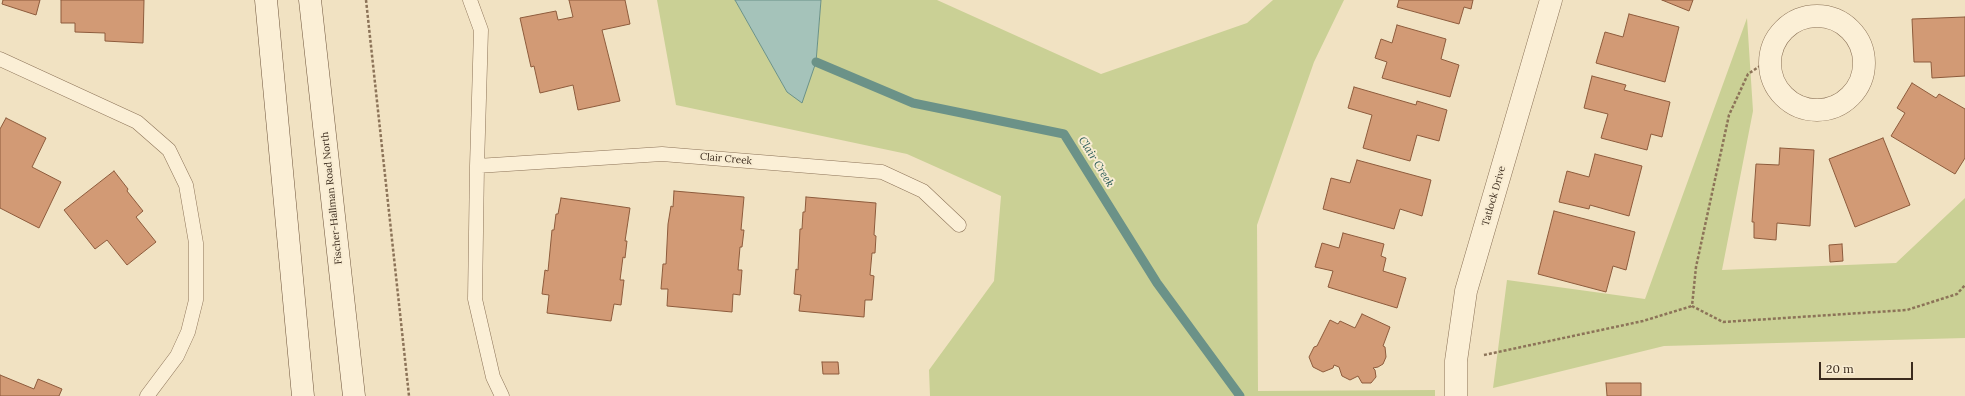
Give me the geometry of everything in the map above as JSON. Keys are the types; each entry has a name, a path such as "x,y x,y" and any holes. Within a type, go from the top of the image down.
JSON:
{"main road":[{"path":"266,0 303,396"},
{"name":"Fischer-Hallman Road North","path":"310,0 354,396"},
{"name":"Tatlock Drive","path":"1456,396 1456,361 1466,291 1551,0"},
{"path":"1811,8 1843,23 1855,34 1862,49 1864,65 1861,81 1852,95 1835,107 1819,110 1798,107 1779,91 1771,77 1769,60 1773,44 1782,30 1811,8"}],"lane":[{"path":"470,0 481,30 476,166 475,299 493,377 502,396"},
{"path":"0,59 137,122 169,150 186,185 196,243 196,300 188,332 177,356 147,396"},
{"name":"Clair Creek","path":"476,166 662,154 882,172 923,191 959,225"}],"path":[{"path":"366,0 409,396"},
{"path":"1692,306 1696,267 1729,115 1748,74 1769,60"},
{"path":"1456,361 1644,321 1692,306 1722,322 1907,310 1957,294 1965,285"}],"green space":[{"path":"657,0 735,0 787,92 816,62 821,0 937,0 1101,74 1247,23 1273,0 1344,0 1314,62 1257,225 1258,391 1435,390 1435,396 930,396 929,370 994,281 1001,196 907,154 676,105"},
{"path":"1747,18 1753,111 1722,270 1896,263 1965,198 1965,338 1664,346 1493,388 1507,280 1645,299"}],"water":[{"path":"735,0 821,0 816,62 802,103 787,92"}],"building":[{"path":"3,0 40,0 36,15 2,4"},
{"path":"61,0 144,0 143,43 105,41 105,33 75,32 75,23 61,23"},
{"path":"569,0 625,0 630,24 602,30 620,101 578,110 573,85 540,93 534,66 531,67 520,18 556,11 558,20 573,17"},
{"path":"1399,0 1473,0 1471,9 1464,7 1459,24 1397,7"},
{"path":"1662,0 1693,0 1689,11"},
{"path":"1629,14 1679,27 1665,82 1596,63 1605,32 1623,37"},
{"path":"1965,17 1965,76 1932,78 1931,62 1914,62 1912,19"},
{"path":"1397,25 1446,39 1441,59 1459,65 1450,97 1382,78 1387,62 1375,58 1381,39 1392,43"},
{"path":"1592,76 1626,85 1624,90 1670,102 1662,137 1651,134 1647,150 1601,138 1608,114 1584,108"},
{"path":"1912,83 1936,98 1939,94 1965,109 1965,158 1955,174 1891,136 1905,113 1897,108"},
{"path":"1354,87 1416,105 1417,101 1447,110 1439,141 1417,135 1410,161 1363,148 1372,115 1348,108"},
{"path":"6,118 46,138 32,167 61,182 39,228 0,208 0,129"},
{"path":"1883,138 1910,205 1855,227 1829,159"},
{"path":"1780,148 1814,150 1810,226 1777,223 1776,240 1754,238 1754,222 1752,222 1756,164 1779,165"},
{"path":"1595,154 1642,166 1629,216 1590,205 1589,209 1559,202 1567,171 1589,177"},
{"path":"1357,160 1431,180 1422,216 1400,209 1394,229 1323,209 1331,178 1350,183"},
{"path":"114,171 128,189 127,191 143,211 136,217 156,242 127,265 107,240 95,249 64,210"},
{"path":"674,191 744,197 741,230 744,230 742,247 740,247 738,270 742,270 740,295 733,294 732,312 667,306 668,289 661,289 663,264 666,264 668,224 671,206 673,207"},
{"path":"806,197 876,203 874,235 876,236 875,253 872,253 870,275 874,276 872,300 865,300 864,317 799,311 801,295 794,294 796,269 798,270 800,229 802,229"},
{"path":"561,198 630,208 625,241 627,241 625,258 623,257 620,280 624,280 621,305 614,304 611,321 547,313 549,295 542,294 545,270 548,271 552,230 554,230 556,214 558,214"},
{"path":"1554,211 1635,232 1626,270 1613,266 1606,292 1538,274"},
{"path":"1343,233 1384,244 1381,256 1386,258 1383,271 1406,278 1397,308 1328,287 1333,271 1315,267 1322,243 1339,248"},
{"path":"1842,244 1843,261 1830,262 1829,245"},
{"path":"1362,314 1390,327 1383,346 1385,347 1386,357 1383,364 1373,368 1375,370 1376,377 1371,383 1362,383 1358,376 1350,380 1342,376 1339,367 1334,365 1333,368 1323,372 1313,367 1309,357 1314,347 1317,346 1330,320 1338,324 1340,321 1355,328"},
{"path":"822,362 838,362 839,374 823,374"},
{"path":"0,375 34,389 38,379 62,389 59,396 0,396"},
{"path":"1606,383 1641,383 1641,396 1607,396"}],"waterway":[{"name":"Clair Creek","path":"816,62 913,103 1064,134 1157,283 1240,396"}]}
